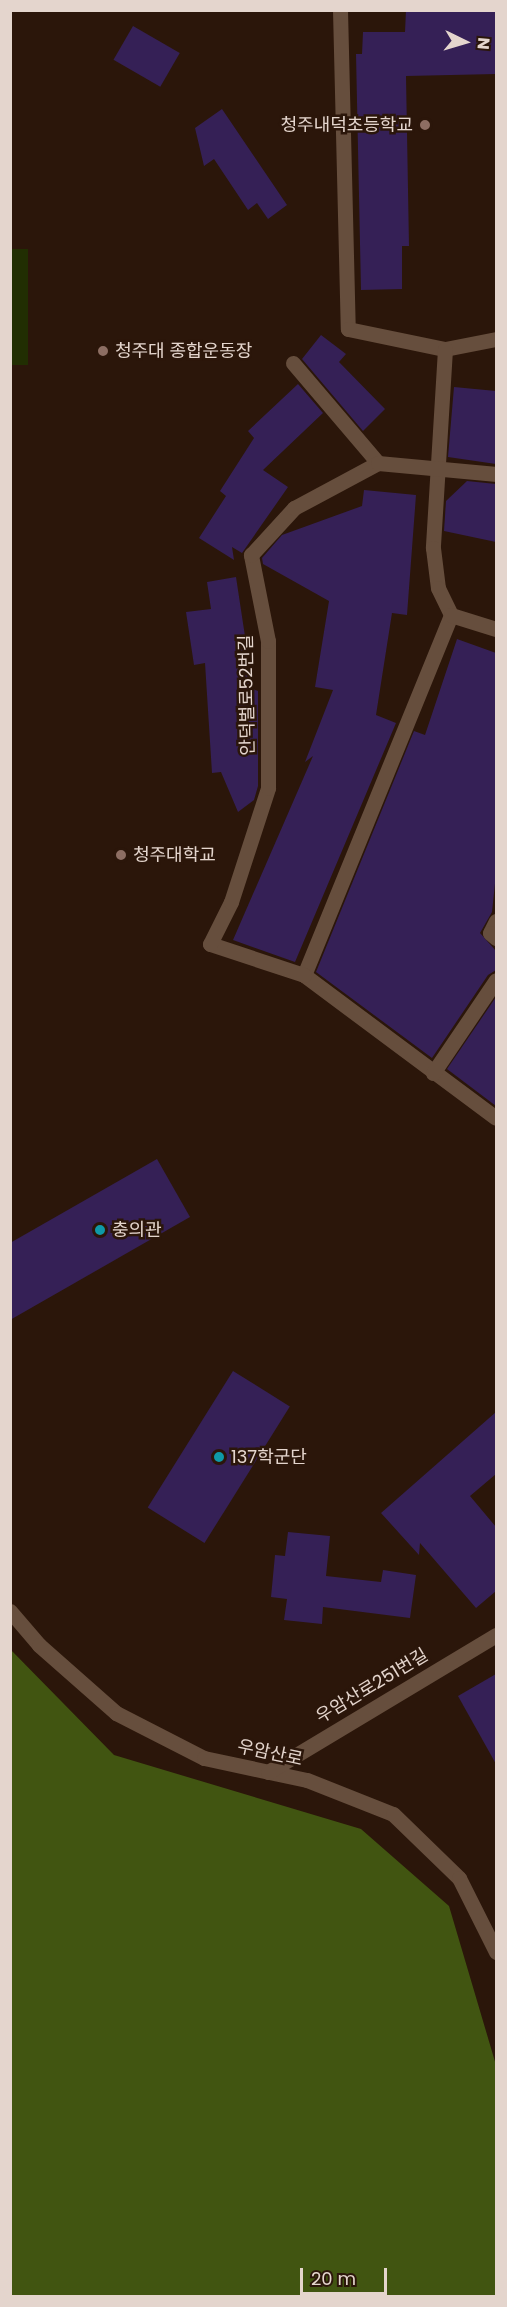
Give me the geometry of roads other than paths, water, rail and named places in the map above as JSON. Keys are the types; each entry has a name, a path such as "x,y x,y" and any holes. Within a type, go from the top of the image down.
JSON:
{"street":[{"path":"340,10 348,329 445,349 496,339"},
{"path":"445,349 433,548 438,588 451,615 496,629"},
{"path":"293,363 378,463 496,474"},
{"name":"안덕벌로52번길","path":"378,463 294,508 251,555 268,640 268,788 231,902 210,944 304,975 496,1118"},
{"path":"304,975 451,615"},
{"path":"434,1073 496,980"},
{"name":"우암산로","path":"10,1611 39,1645 116,1713 204,1758 307,1780 393,1814 459,1878 496,1952"},
{"name":"우암산로251번길","path":"268,1772 496,1635"}],"place":[{"name":"청주내덕초등학교","path":"425,125"},
{"name":"청주대 종합운동장","path":"103,351"},
{"name":"청주대학교","path":"121,855"},
{"name":"충의관","path":"100,1230"},
{"name":"137학군단","path":"219,1457"}]}
